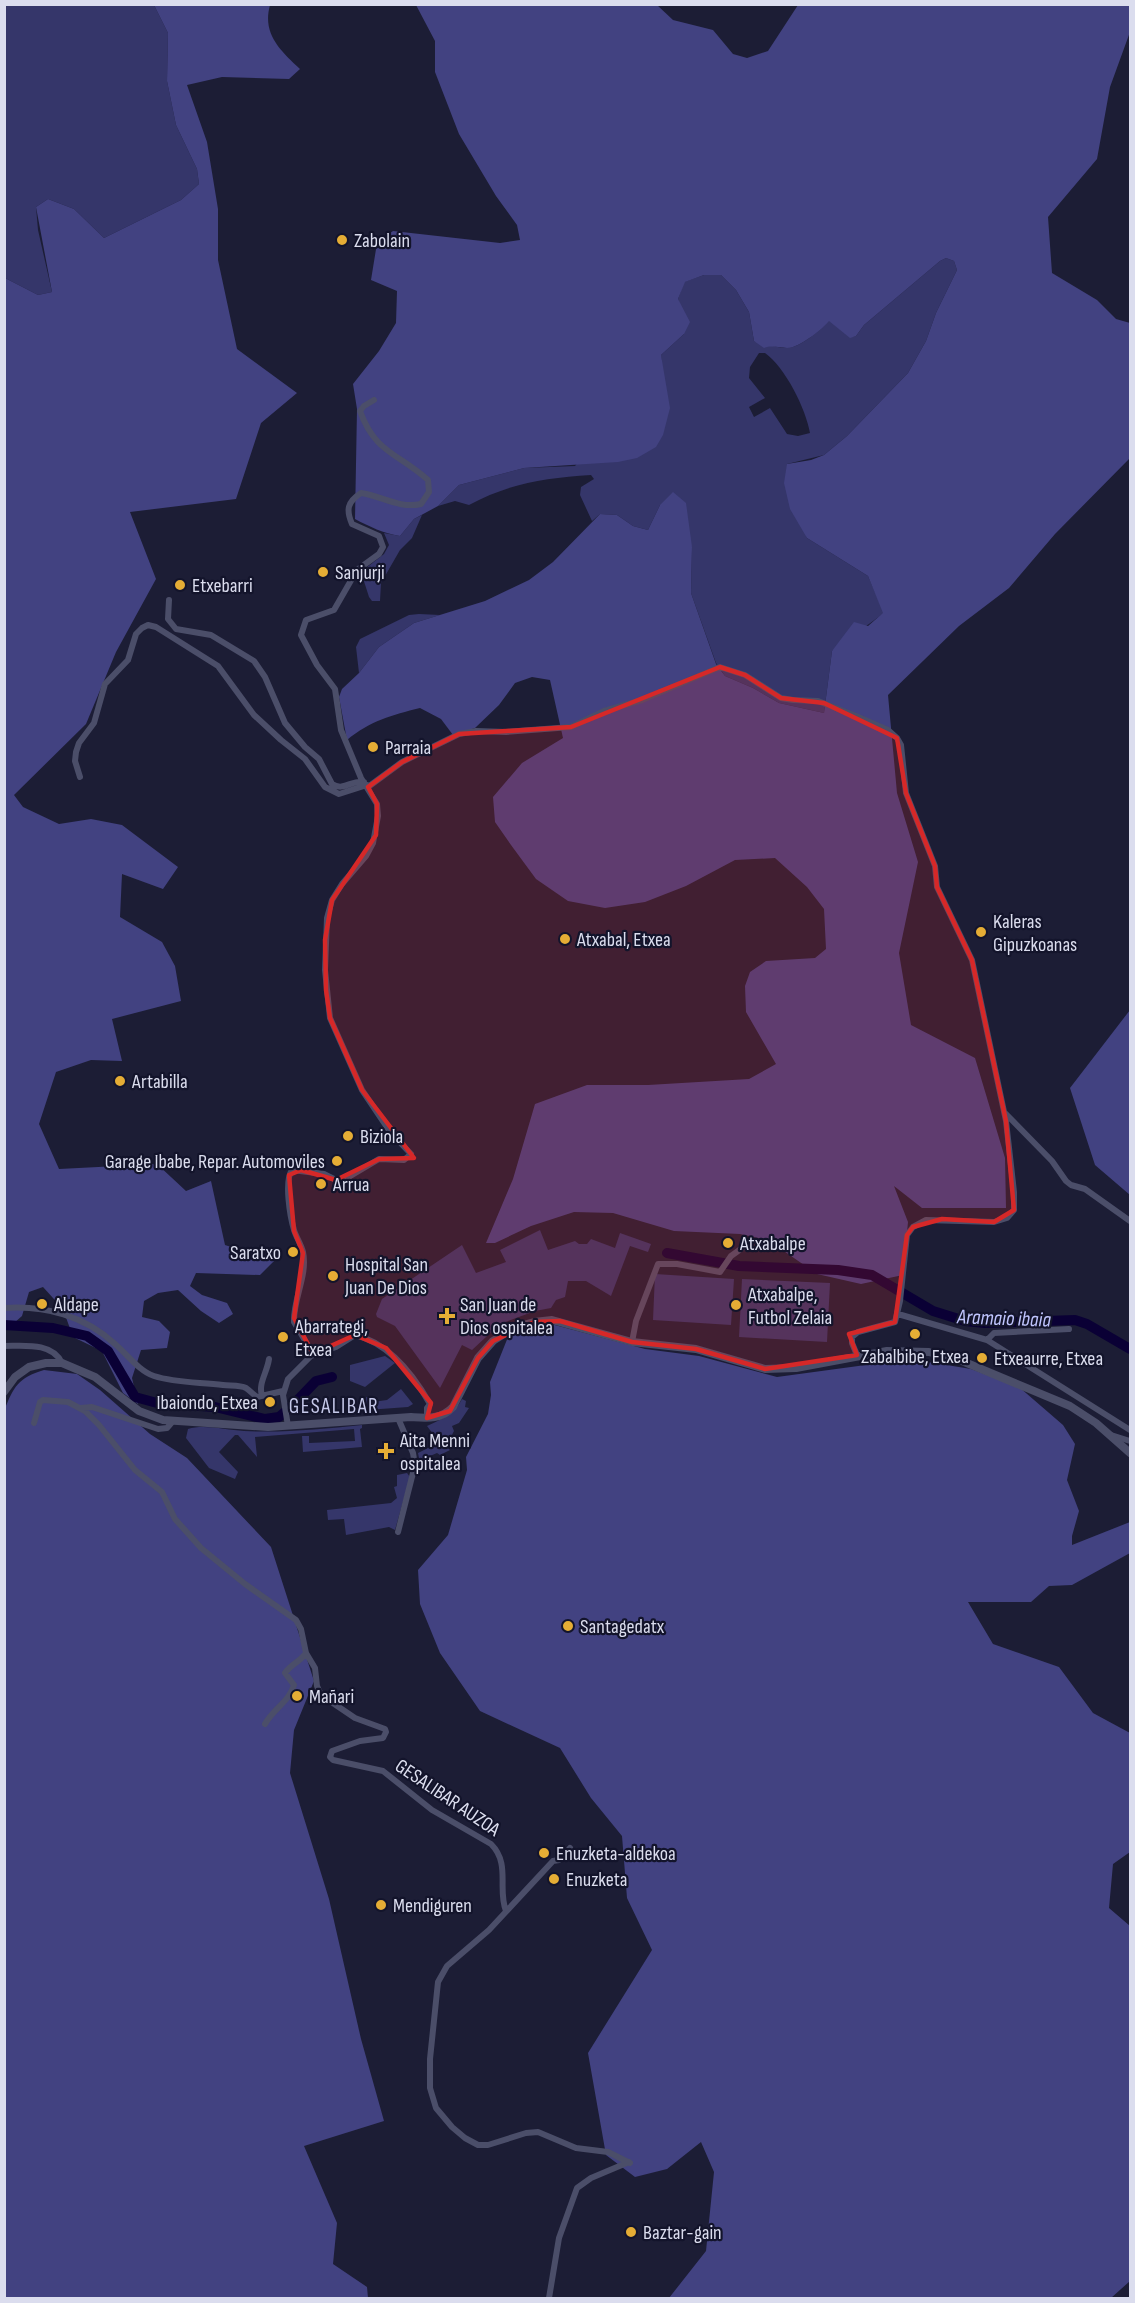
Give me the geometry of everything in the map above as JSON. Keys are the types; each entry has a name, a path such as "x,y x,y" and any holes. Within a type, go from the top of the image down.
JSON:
{"main road":[{"path":"4,1392 15,1377 28,1367 46,1363 63,1363 95,1377 139,1411 155,1418 173,1421 287,1422 427,1418 440,1416 450,1410 478,1358 493,1341 513,1329 534,1322 552,1320 632,1342 696,1348 765,1369 796,1368 857,1355 909,1350 928,1352 962,1361 1070,1406 1131,1453"}],"street":[{"path":"313,1354 294,1322 302,1281 303,1253 294,1232 288,1190 289,1175 292,1170 301,1170 324,1174 336,1180 347,1178 379,1159 404,1160 411,1154 390,1133 362,1090 330,1018 325,970 327,918 332,900 342,884 366,856 376,835 378,816 377,804 349,752 341,730 335,689 317,666 302,635 306,620 334,610 357,570 379,554 383,547 379,536 352,524 347,514 348,505 353,498 361,493 371,494 397,505 412,506 421,504 429,492 428,480 388,453 379,445 365,425 360,411 374,400"},
{"path":"169,600 168,619 176,629 211,635 230,648 245,654 257,664 272,691 285,723 318,759 332,784 342,788 361,781 366,785"},
{"path":"80,777 75,761 76,752 93,723 105,684 128,660 136,634 148,625 156,627 218,666 254,715 305,759 325,787 339,794 366,785 402,762 459,734 476,731 506,732 571,727 604,711 642,700 720,667 745,675 781,698 818,701 888,730 901,745 906,793 935,866 937,887 972,960 1004,1113 1014,1192 1014,1210 1007,1218 994,1221 926,1220 913,1227 907,1235 900,1300 895,1322 888,1326 858,1332 852,1337 857,1355"},
{"path":"1004,1113 1052,1161 1066,1181 1085,1189 1131,1221"},
{"path":"632,1342 636,1321 657,1264 683,1265 720,1272 745,1246"},
{"path":"4,1308 27,1306 78,1319 103,1334 153,1376 188,1383 245,1388 259,1396 283,1391"},
{"path":"898,1314 987,1340 1131,1430"},
{"path":"987,1340 994,1333 1069,1329"},
{"path":"287,1422 283,1391 288,1379 313,1354 336,1347 355,1335 379,1343 398,1360 428,1399 430,1404 427,1408 427,1418"},
{"path":"4,1346 33,1346 50,1350 60,1357 63,1363"},
{"path":"259,1396 260,1385 268,1369 269,1359"},
{"path":"34,1423 40,1402 43,1400 68,1402 81,1408 92,1407 158,1429 167,1428 173,1421"},
{"name":"GESALIBAR AUZOA","path":"81,1408 99,1425 135,1470 162,1492 176,1520 201,1548 245,1584 296,1620 301,1629 306,1653 315,1668 317,1686 323,1697 342,1710 385,1729 383,1738 360,1741 332,1751 330,1757 333,1760 383,1771 432,1810 491,1844 502,1864 506,1911"},
{"path":"398,1418 413,1453 415,1465 398,1533"},
{"path":"1108,1434 1131,1441"},
{"path":"265,1724 271,1714 291,1693 294,1685 285,1673 306,1653"},
{"path":"549,2298 559,2238 577,2188 591,2178 630,2163 608,2152 576,2148 538,2132 526,2133 482,2146 465,2138 436,2108 430,2088 430,2059 438,1982 447,1965 489,1930 553,1861 559,1860 570,1848"}],"highlighted area":[{"path":"720,667 745,675 781,698 824,703 897,738 906,793 935,866 937,887 972,960 1006,1121 1014,1210 994,1222 942,1219 913,1227 907,1235 895,1322 849,1334 857,1355 765,1369 696,1349 632,1342 560,1321 534,1322 493,1341 478,1358 450,1411 427,1418 431,1403 386,1348 355,1335 313,1354 294,1318 303,1253 294,1231 289,1175 301,1170 336,1180 379,1159 414,1158 362,1090 330,1018 326,990 325,940 332,900 376,835 377,804 368,787 402,762 459,734 571,727"}],"shaded area":[{"path":"4,5 154,5 168,33 167,81 176,125 197,169 199,184 181,200 104,238 74,209 48,199 36,207 38,230 52,292 38,295 5,278"},
{"path":"154,5 270,5 268,25 274,41 300,69 289,79 222,77 187,85 207,142 218,209 218,260 237,349 297,393 261,423 236,499 130,512 156,579 116,652 86,724 14,795 23,807 59,824 91,819 122,825 178,867 163,889 122,874 120,917 162,942 175,966 181,1001 112,1019 122,1061 91,1060 56,1072 39,1124 59,1169 157,1164 186,1191 211,1181 225,1245 274,1261 260,1275 196,1273 190,1286 202,1295 227,1303 233,1314 219,1323 201,1311 178,1290 158,1293 144,1301 142,1317 159,1321 170,1332 167,1348 141,1350 132,1378 138,1404 123,1393 102,1351 73,1337 63,1309 43,1287 29,1292 22,1316 5,1331 5,278 38,295 52,292 36,207 48,199 74,209 104,238 181,200 199,184 197,169 176,125 167,81 168,33"},
{"path":"416,5 657,5 673,20 713,30 733,54 747,58 768,51 798,5 1130,5 1130,32 1110,87 1097,159 1048,217 1052,273 1097,300 1116,319 1130,323 1130,458 1055,534 1009,588 959,626 888,695 897,793 918,862 899,953 911,1025 975,1058 1005,1158 1006,1208 922,1208 894,1186 908,1222 903,1275 861,1284 817,1274 768,1240 740,1234 674,1231 613,1213 574,1212 531,1226 495,1243 486,1243 513,1179 535,1104 587,1085 648,1085 749,1079 776,1064 746,1012 745,986 750,972 766,961 815,958 826,949 824,909 807,887 775,858 735,860 686,886 645,902 605,908 568,901 536,879 495,822 493,797 522,763 563,738 550,680 532,677 515,683 499,705 475,728 453,735 441,719 420,708 382,720 364,728 347,740 339,697 342,689 359,673 379,647 414,623 485,601 529,580 553,562 600,514 617,515 633,526 648,530 660,505 673,492 686,503 692,547 691,593 716,664 725,676 779,703 824,713 832,651 854,622 868,626 883,613 868,576 807,538 790,509 784,483 787,464 824,455 847,436 908,373 926,341 936,313 957,270 954,261 946,258 940,261 864,325 856,336 850,338 829,321 807,340 790,348 764,348 754,341 749,312 736,290 721,275 704,275 685,282 678,299 690,322 684,334 661,355 670,408 663,435 656,447 637,458 618,462 524,468 459,485 438,506 414,519 400,536 366,525 355,519 357,409 353,384 379,351 396,323 397,291 371,280 377,243 393,231 500,243 520,240 517,225 496,196 459,134 435,72 435,41"},
{"path":"946,258 954,261 957,270 936,313 926,341 908,373 847,436 824,455 787,464 807,538 868,576 884,613 832,651 824,713 779,703 725,676 716,663 691,593 692,547 660,505 648,530 633,526 617,515 600,514 592,521 580,495 581,487 594,479 591,475 528,483 499,491 469,505 455,501 438,506 459,485 524,468 575,466 662,369 661,355 684,334 678,299 684,282 704,275 721,275 736,290 749,312 754,341 789,348 807,340 829,320 850,337 856,336 864,325","holes":["759,353 765,353 773,359 794,389 810,433 798,436 787,434 770,408 754,417 749,407 765,398 749,378 750,367"]},
{"path":"422,515 412,538 400,550 381,583 380,601 372,601 361,572 384,554 389,545 384,533 400,536 414,519"},
{"path":"409,615 440,615 414,623 379,647 359,673 356,647 360,639"},
{"path":"1130,1010 1130,1195 1095,1165 1070,1088"},
{"path":"540,1230 548,1250 575,1241 579,1244 587,1244 591,1239 615,1248 620,1233 651,1244 648,1252 630,1246 611,1296 586,1281 568,1281 565,1297 556,1300 551,1308 535,1311 500,1324 472,1350 462,1345 440,1388 395,1326 377,1317 382,1299 462,1245 476,1273 506,1262 500,1250"},
{"path":"655,1274 734,1279 731,1325 653,1320"},
{"path":"742,1279 830,1283 827,1342 739,1337"},
{"path":"551,1324 645,1349 699,1356 777,1377 910,1359 971,1369 1019,1387 1063,1425 1075,1444 1067,1480 1079,1511 1072,1536 1072,1545 1130,1522 1130,1553 1072,1585 1049,1586 1031,1602 968,1602 993,1644 1059,1667 1093,1713 1130,1733 1130,1852 1113,1864 1109,1908 1130,1926 1130,2281 1111,2298 669,2298 706,2251 714,2172 701,2142 667,2169 635,2177 606,2155 588,2053 652,1950 627,1898 622,1836 591,1798 560,1748 480,1711 440,1653 420,1604 418,1570 448,1535 467,1470 466,1457 488,1414 491,1395 490,1382 508,1337"},
{"path":"385,1356 395,1363 365,1387 350,1381 350,1365"},
{"path":"44,1370 77,1374 100,1390 150,1434 187,1458 271,1547 314,1681 294,1730 290,1773 329,1899 361,2039 384,2121 304,2146 337,2223 333,2264 367,2287 368,2298 5,2298 4,1411 18,1384 28,1376"},
{"path":"401,1389 413,1404 408,1407 367,1410 366,1397 372,1399 373,1402 387,1400"},
{"path":"462,1399 466,1401 465,1407 469,1408 459,1423 452,1426 454,1431 446,1446 450,1450 440,1455 437,1453 423,1459 419,1458 418,1453 430,1447 429,1445 434,1441 433,1434 427,1426 451,1413"},
{"path":"362,1425 360,1429 362,1447 303,1452 302,1436 309,1436 309,1443 355,1441 354,1429 255,1437 257,1457 238,1435 235,1435 219,1452 238,1472 235,1479 209,1468 186,1438 188,1429 201,1427 273,1431"},
{"path":"407,1473 410,1477 395,1530 389,1527 346,1535 344,1519 328,1520 327,1510 391,1503 397,1498 394,1487 397,1486 397,1475"}],"waterway":[{"name":"Aramaio ibaia","path":"667,1253 739,1266 838,1270 872,1275 933,1311 965,1321 985,1323 1075,1320 1087,1324 1130,1349"},
{"name":"Aramaio ibaia","path":"4,1325 53,1328 87,1336 108,1351 135,1397 157,1403 215,1407 265,1419 279,1417 316,1381 332,1377"}],"place":[{"name":"Zabolain","path":"342,240"},
{"name":"Sanjurji","path":"323,572"},
{"name":"Etxebarri","path":"180,585"},
{"name":"Parraia","path":"373,747"},
{"name":"Kaleras Gipuzkoanas","path":"981,932"},
{"name":"Atxabal, Etxea","path":"565,939"},
{"name":"Artabilla","path":"120,1081"},
{"name":"Biziola","path":"348,1136"},
{"name":"Garage Ibabe, Repar. Automoviles","path":"337,1161"},
{"name":"Arrua","path":"321,1184"},
{"name":"Atxabalpe","path":"728,1243"},
{"name":"Saratxo","path":"293,1252"},
{"name":"Hospital San Juan De Dios","path":"333,1276"},
{"name":"Aldape","path":"42,1304"},
{"name":"Atxabalpe, Futbol Zelaia","path":"736,1305"},
{"name":"San Juan de Dios ospitalea","path":"447,1316"},
{"name":"Zabalbibe, Etxea","path":"915,1334"},
{"name":"Abarrategi, Etxea","path":"283,1337"},
{"name":"Etxeaurre, Etxea","path":"982,1358"},
{"name":"Ibaiondo, Etxea","path":"270,1402"},
{"name":"Aita Menni ospitalea","path":"386,1451"},
{"name":"Santagedatx","path":"568,1626"},
{"name":"Mañari","path":"297,1696"},
{"name":"Enuzketa-aldekoa","path":"544,1853"},
{"name":"Enuzketa","path":"554,1879"},
{"name":"Mendiguren","path":"381,1905"},
{"name":"Baztar-gain","path":"631,2232"}],"district":[{"name":"GESALIBAR","path":"334,1406"}]}
